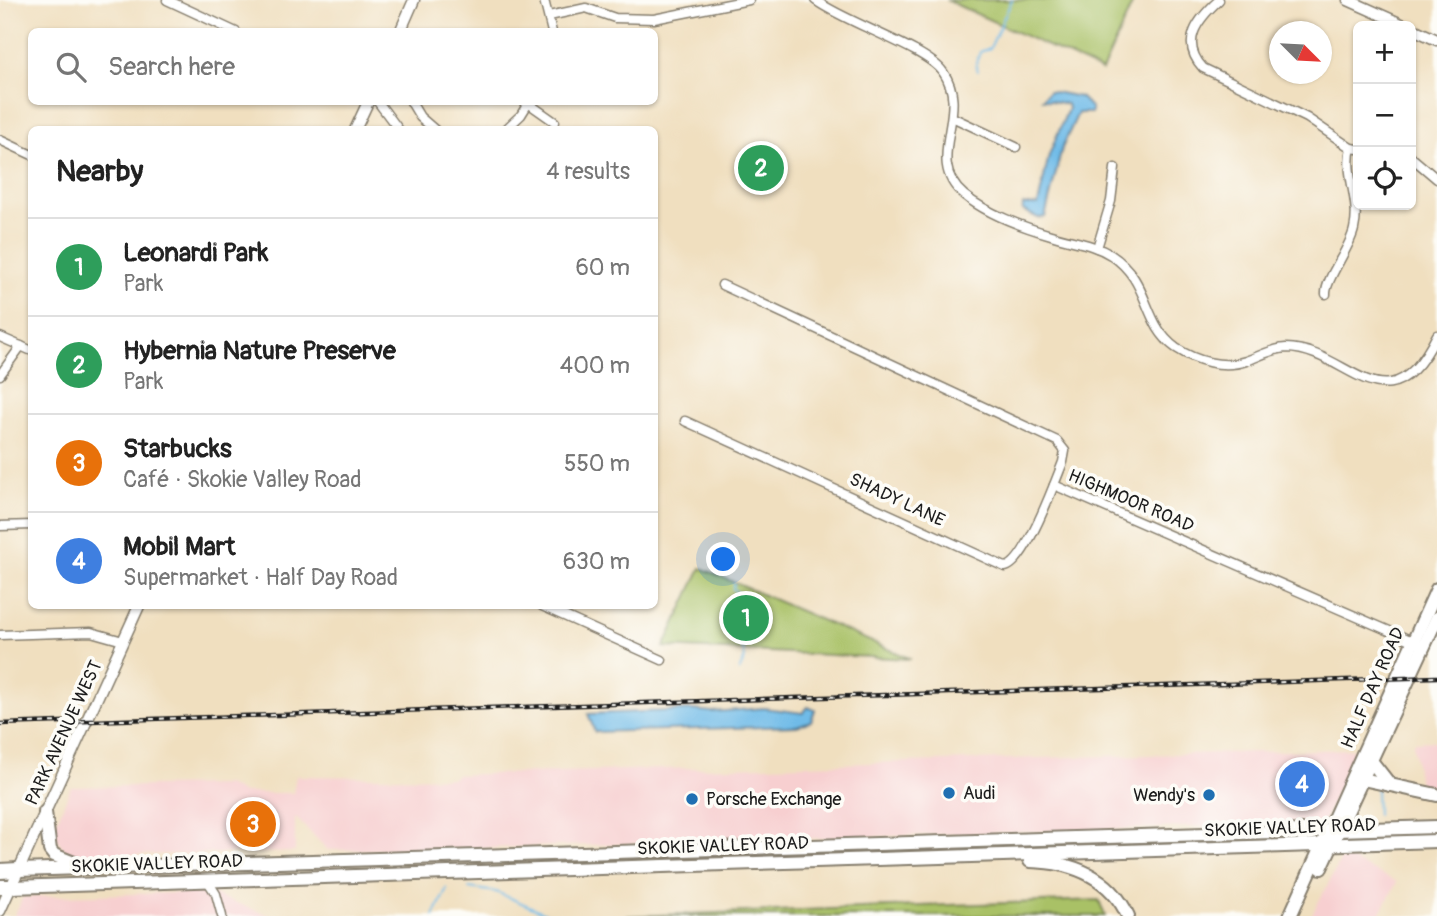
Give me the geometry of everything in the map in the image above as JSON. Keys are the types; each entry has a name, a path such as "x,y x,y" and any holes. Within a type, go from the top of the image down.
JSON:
{"highway":[{"path":"0,871 18,870"}],"main road":[{"name":"HALF DAY ROAD","path":"1299,916 1328,844 1327,831 1372,762 1419,644 1437,589"},
{"name":"HALF DAY ROAD","path":"1290,916 1328,844 1341,831 1359,779 1419,644 1437,618"},
{"path":"1372,762 1383,780 1393,788"},
{"path":"1359,779 1437,795"},
{"path":"45,812 50,850 64,860 89,868"},
{"name":"SKOKIE VALLEY ROAD","path":"18,870 1437,827"},
{"name":"SKOKIE VALLEY ROAD","path":"6,887 1437,841"},
{"path":"928,856 1070,864 1105,885 1128,916"}],"street":[{"path":"167,0 227,28"},
{"path":"402,28 414,0"},
{"path":"544,0 552,28"},
{"path":"550,16 579,8 613,17 655,19 749,0"},
{"path":"815,0 834,13 937,65 953,91 954,118 945,151 947,169 955,184 973,201 1042,232 1097,248 1122,264 1139,282 1161,334 1180,350 1204,361 1238,363 1269,351 1289,348 1317,356 1366,380 1392,381 1419,366 1437,335"},
{"path":"1219,0 1194,27 1191,40 1196,60 1212,74 1326,129 1353,147"},
{"path":"1352,1 1396,21"},
{"path":"1416,30 1437,40"},
{"path":"357,126 367,105"},
{"path":"381,105 397,126"},
{"path":"413,105 431,126"},
{"path":"508,126 526,105"},
{"path":"533,105 555,122"},
{"path":"954,118 1016,147"},
{"path":"0,141 28,153"},
{"path":"1353,150 1348,160 1353,182"},
{"path":"1416,161 1437,179"},
{"path":"1097,248 1111,201 1115,168"},
{"path":"1326,294 1328,282 1346,254 1355,226 1356,210"},
{"name":"HIGHMOOR ROAD","path":"722,285 1057,442 1065,451 1054,485 1419,644"},
{"path":"0,337 28,349"},
{"path":"0,375 21,346"},
{"name":"SHADY LANE","path":"685,421 1005,567 1017,562 1054,485"},
{"path":"0,526 28,525"},
{"name":"PARK AVENUE WEST","path":"0,911 6,887 18,870 138,609"},
{"path":"549,609 662,660"},
{"path":"0,635 91,632 123,641"},
{"path":"207,880 216,894 222,916"}],"shaded area":[{"path":"1437,741 1437,787 1419,785 1413,742"},
{"path":"1357,749 1323,823 456,849 328,850 295,817 295,852 69,856 52,832 71,787 227,785 242,793 293,793 296,776 454,778 454,775"},
{"path":"1343,856 1397,882 1379,916 1311,916"},
{"path":"207,892 271,916 14,916 23,897"}],"green space":[{"path":"946,0 1134,0 1102,71"},
{"path":"701,568 911,659 664,647"},
{"path":"1099,900 1105,916 627,916"}],"water":[{"path":"1049,91 1080,97 1091,108 1091,113 1078,113 1062,148 1045,217 1038,218 1022,210 1023,205 1038,205 1049,155 1068,109 1067,104 1042,99"},
{"path":"808,707 815,710 811,721 797,726 595,732 588,714 693,710 712,712 764,708 803,713"}],"waterway":[{"path":"978,71 976,64 980,52 990,48 1012,0"},
{"path":"734,583 733,589 745,599 738,627 745,658 739,671"},
{"path":"1376,789 1377,815"},
{"path":"434,916 447,888"},
{"path":"469,888 496,892 552,916"}],"railway":[{"path":"0,724 1437,677"}],"place":[{"name":"Hybernia Nature Preserve","path":"761,168"},
{"name":"Leonardi Park","path":"746,618"},
{"name":"Mobil Mart","path":"1302,784"},
{"name":"Audi","path":"949,793"},
{"name":"Wendy's","path":"1209,795"},
{"name":"Porsche Exchange","path":"692,799"},
{"name":"Starbucks","path":"253,824"}]}
